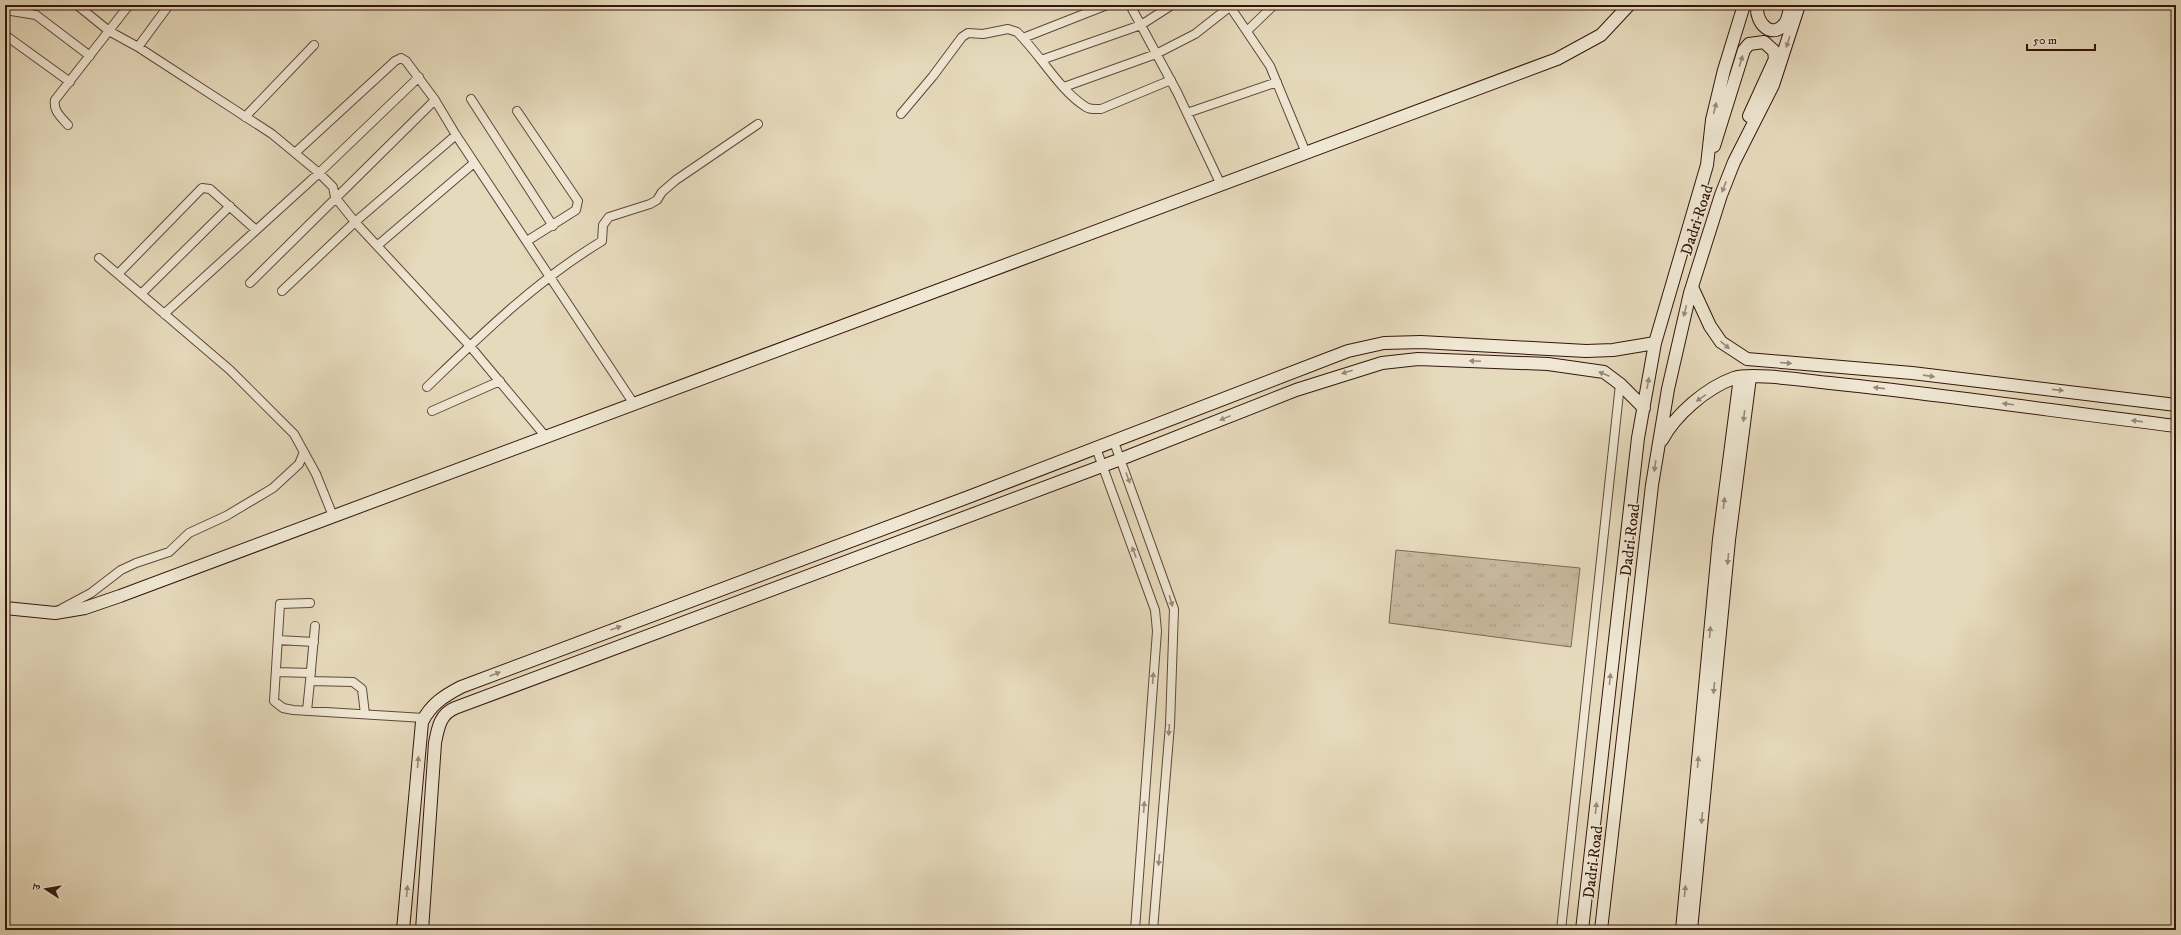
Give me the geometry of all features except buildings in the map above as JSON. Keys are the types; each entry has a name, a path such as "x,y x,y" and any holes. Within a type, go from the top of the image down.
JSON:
{"street":[{"path":"77,5 108,31 138,47 296,152 319,173 333,187 335,197 356,222 470,346 546,437"},
{"path":"68,125 54,106 55,100 129,5"},
{"path":"138,47 169,5"},
{"path":"1023,38 1107,5"},
{"path":"1130,5 1171,80 1221,185"},
{"path":"1041,60 1141,25 1172,5"},
{"path":"1064,87 1156,54 1199,31 1232,5 1233,11 1261,50 1277,82 1306,153"},
{"path":"1247,31 1274,5"},
{"path":"5,608 55,613 85,608 546,437 1557,60 1601,35 1629,5"},
{"name":"Dadri Road","path":"1707,164 1712,120 1724,70 1744,5"},
{"path":"1757,5 1756,14 1761,24 1768,29 1778,28 1786,22 1791,5"},
{"name":"Dadri Road","path":"1734,162 1773,85 1799,5"},
{"path":"5,10 36,15 90,56"},
{"path":"901,114 933,76 962,37 968,33 983,34 1008,30 1017,32 1064,87 1086,108 1093,110 1101,109 1171,80"},
{"path":"5,35 70,82"},
{"name":"Dadri Road","path":"1582,930 1631,490 1655,343 1707,164 1724,118 1744,50 1749,44 1764,42 1774,51 1775,59 1750,115 1692,287 1668,389 1657,448 1601,930"},
{"path":"245,117 314,45"},
{"path":"296,152 395,61 401,58 406,61 435,100 474,163 634,404"},
{"path":"164,314 319,173 419,77"},
{"path":"1187,114 1277,82"},
{"path":"471,99 553,226"},
{"path":"250,283 335,197 435,100"},
{"path":"517,111 578,201 576,210 553,226 527,241"},
{"path":"427,388 470,346 549,276 602,241 603,225 609,216 650,204 658,200 662,192 676,180 758,124"},
{"path":"282,291 356,222 456,134"},
{"path":"378,245 474,163"},
{"path":"118,274 202,188 210,189 256,230"},
{"path":"141,294 230,206"},
{"path":"99,258 230,370 294,434 316,474 333,516"},
{"path":"1692,287 1710,326 1721,342 1747,359 1912,373 2176,405"},
{"path":"403,930 420,742 426,715 444,695 461,687 1114,442 1348,351 1384,343 1421,342 1586,352 1613,350 1655,343"},
{"path":"422,930 435,743 442,718 448,711 1121,459 1296,390 1382,363 1418,359 1548,364 1604,372 1620,384 1644,408"},
{"path":"1806,381 1808,364"},
{"path":"1682,930 1719,539 1745,377"},
{"path":"1691,930 1745,377"},
{"path":"1657,448 1673,423 1689,406 1711,391 1745,377 1806,381 1907,391 2176,426"},
{"path":"432,411 500,381"},
{"path":"1561,930 1620,384"},
{"path":"1114,442 1174,609 1170,726 1153,930"},
{"path":"1096,448 1155,610 1157,631 1135,930"},
{"path":"55,613 90,593 121,570 136,563 169,552 189,533 226,516 266,492 290,474 299,464 304,452"},
{"path":"310,603 280,604 274,701 283,708 307,711 426,715 442,718"},
{"path":"307,711 315,626"},
{"path":"278,640 314,642"},
{"path":"276,672 353,682 362,689 365,714"}],"green space":[{"path":"1396,550 1580,568 1571,647 1389,623"}]}
